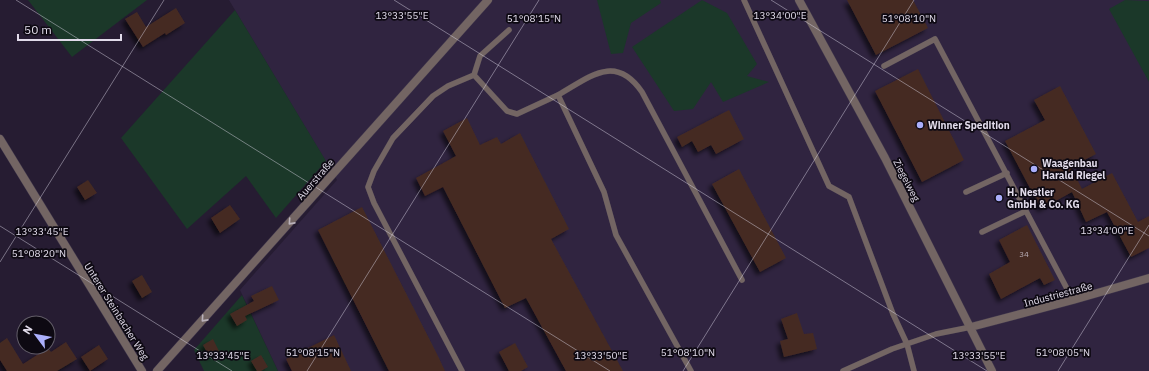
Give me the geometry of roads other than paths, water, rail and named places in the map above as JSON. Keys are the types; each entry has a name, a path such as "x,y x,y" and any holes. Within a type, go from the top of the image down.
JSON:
{"street":[{"name":"Auerstraße","path":"157,371 488,0"},
{"name":"Ziegelweg","path":"800,0 885,158 992,371"},
{"name":"Unterer Steinbacher Weg","path":"0,139 142,371"},
{"name":"Industriestraße","path":"971,327 1149,278"}],"lane":[{"path":"744,0 829,186 849,198 893,314 907,344 914,371"},
{"path":"462,371 374,203 368,187 374,171 393,138 433,96 448,86 474,75 480,56 509,30"},
{"path":"884,66 935,39 1073,300"},
{"path":"474,75 507,112 517,114 597,73 609,71 624,73 635,82 642,92 742,280"},
{"path":"558,94 604,192 616,234 691,371"},
{"path":"966,192 1007,173"},
{"path":"982,232 1026,211"},
{"path":"843,371 907,344 936,334 971,327"}],"place":[{"name":"Winner Spedition","path":"920,125"},
{"name":"Waagenbau Harald Riegel","path":"1034,169"},
{"name":"H. Nestler GmbH & Co. KG","path":"999,198"}]}
